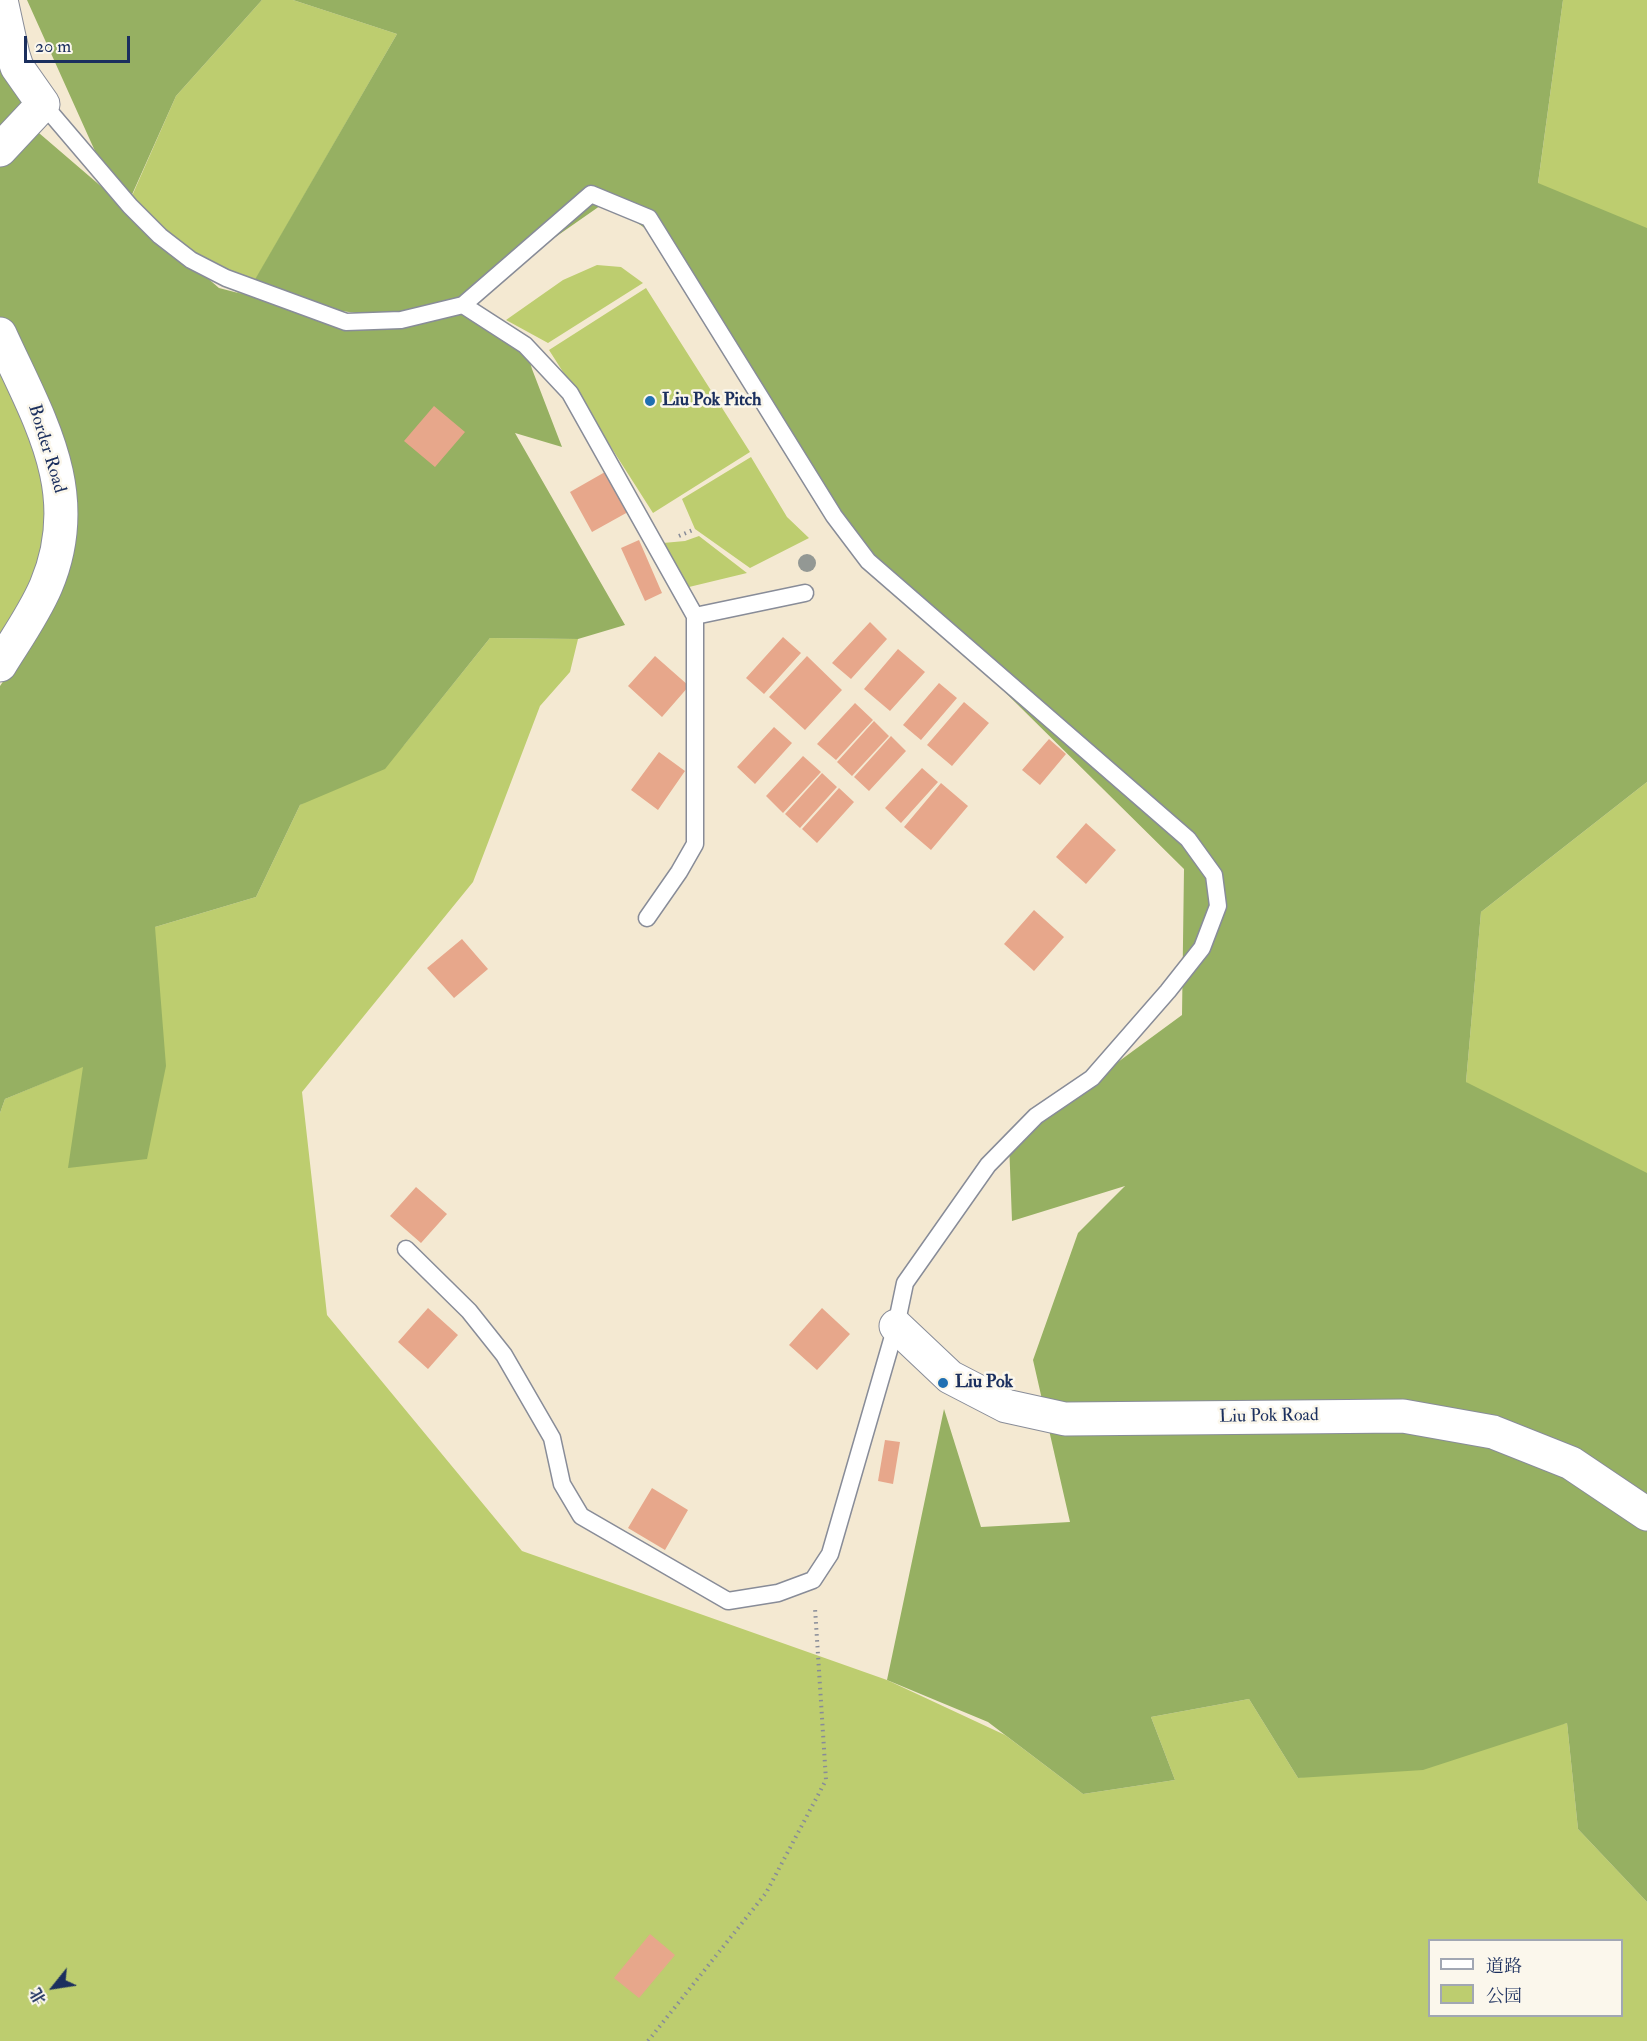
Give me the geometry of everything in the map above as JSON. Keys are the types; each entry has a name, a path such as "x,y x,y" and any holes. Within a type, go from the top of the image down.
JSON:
{"street":[{"path":"0,150 43,104 27,83 13,55 2,0"},
{"name":"Border Road","path":"0,334 39,416 53,460 62,506 62,534 47,584 31,616 0,665"},
{"name":"Liu Pok Road","path":"896,1326 950,1377 1006,1406 1065,1419 1403,1416 1493,1432 1571,1463 1647,1514"}],"lane":[{"path":"43,104 130,206 160,236 191,260 243,285 346,322 401,320 463,305 591,194 649,218 834,516 868,561 1188,839 1214,875 1218,906 1202,948 1168,991 1092,1078 1036,1116 988,1165 905,1283 896,1326 830,1554 813,1580 778,1593 728,1601 581,1516 562,1484 552,1438 504,1355 469,1311 406,1249"},
{"path":"463,305 525,345 570,393 695,616 695,844 679,872 647,918"},
{"path":"695,616 805,593"}],"path":[{"path":"648,2041 766,1893 826,1780 813,1580"}],"green space":[{"path":"0,0 4,0 25,121 117,200 27,0 262,0 176,96 126,208 219,288 246,295 397,34 293,0 1563,0 1538,183 1647,228 1647,782 1481,912 1466,1082 1647,1173 1647,1902 1578,1829 1567,1723 1423,1770 1298,1778 1249,1699 1151,1717 1175,1780 1083,1794 988,1722 887,1680 944,1409 981,1527 1070,1522 1033,1360 1078,1233 1125,1186 1012,1221 1009,1142 1182,1015 1184,869 851,540 664,242 607,201 484,287 429,309 463,305 525,345 562,447 515,433 625,625 578,639 490,638 385,769 300,805 256,897 155,927 166,1066 147,1159 68,1168 83,1067 5,1099 0,1113 0,686 56,604 58,457 0,354","holes":["276,302 378,316 346,322"]},
{"path":"262,0 293,0 397,34 245,298 124,214 176,96"},
{"path":"1563,0 1647,0 1647,240 1533,220"},
{"path":"597,265 621,267 643,283 548,343 506,320 563,280"},
{"name":"Liu Pok Pitch","path":"646,288 750,452 653,513 549,350"},
{"path":"0,319 78,523 0,666"},
{"path":"751,457 787,517 809,538 750,568 695,529 682,499"},
{"path":"699,536 747,573 689,587 663,543 685,541"},
{"path":"490,638 578,639 570,672 540,706 473,882 302,1092 327,1315 522,1551 887,1680 1005,1735 1083,1794 1175,1780 1151,1717 1249,1699 1298,1778 1567,1723 1578,1829 1647,1902 1647,2041 0,2041 0,1113 5,1099 84,1066 155,927 256,897 300,805 404,745"},
{"path":"1647,782 1647,1493 1466,1082 1481,912"}],"building":[{"path":"434,406 465,432 435,467 404,441"},
{"path":"605,472 628,512 592,532 570,492"},
{"path":"639,540 662,593 645,601 621,548"},
{"path":"870,622 887,639 851,679 832,663"},
{"path":"783,637 801,653 764,694 746,678"},
{"path":"898,649 925,672 890,711 864,689"},
{"path":"655,656 689,686 662,717 628,686"},
{"path":"807,656 842,690 805,730 769,697"},
{"path":"939,683 957,698 921,740 903,725"},
{"path":"964,702 989,723 952,766 927,745"},
{"path":"855,703 873,720 836,760 817,744"},
{"path":"874,721 889,736 852,776 837,762"},
{"path":"774,727 792,743 755,784 737,767"},
{"path":"891,736 906,751 869,791 854,777"},
{"path":"1049,739 1066,754 1040,785 1022,770"},
{"path":"659,752 685,771 658,810 631,790"},
{"path":"803,756 821,772 783,813 766,796"},
{"path":"922,768 938,782 901,823 885,808"},
{"path":"822,773 837,787 800,828 785,814"},
{"path":"941,783 968,806 931,850 904,827"},
{"path":"839,788 854,802 817,843 802,829"},
{"path":"1086,823 1116,850 1086,884 1056,857"},
{"path":"1034,910 1064,937 1034,971 1004,944"},
{"path":"462,939 488,969 454,998 427,968"},
{"path":"416,1187 447,1214 421,1243 390,1216"},
{"path":"428,1308 458,1335 428,1369 398,1342"},
{"path":"822,1308 850,1334 817,1370 789,1345"},
{"path":"885,1440 900,1442 893,1484 878,1481"},
{"path":"652,1488 688,1510 665,1550 628,1528"},
{"path":"650,1934 675,1955 639,1998 614,1978"}],"place":[{"name":"Liu Pok Pitch","path":"650,401"},
{"name":"Liu Pok","path":"943,1383"}]}
